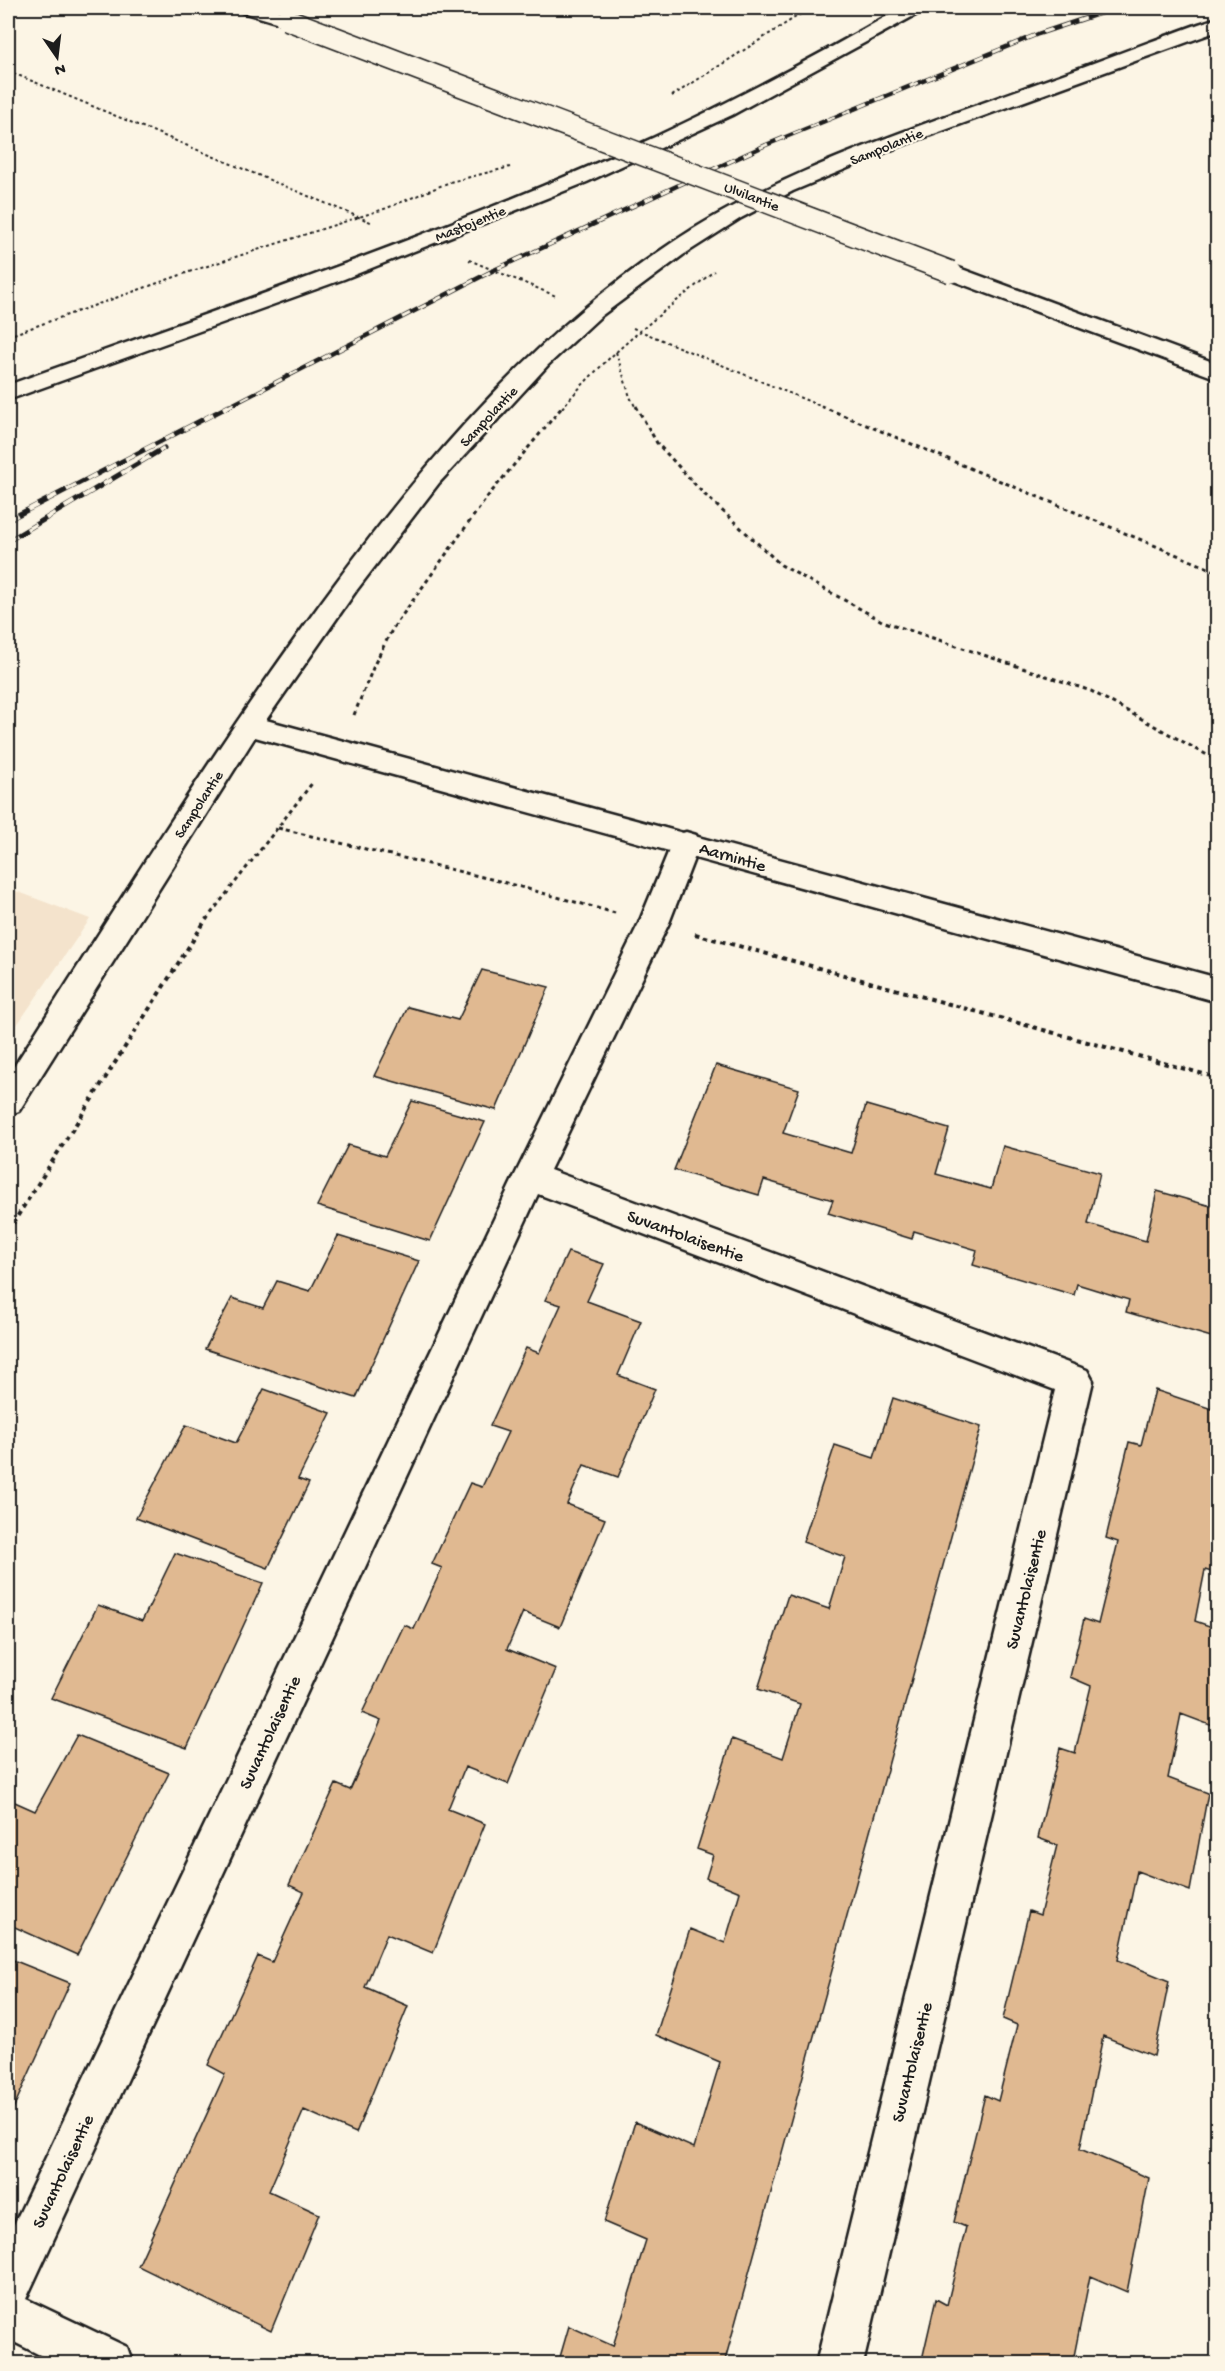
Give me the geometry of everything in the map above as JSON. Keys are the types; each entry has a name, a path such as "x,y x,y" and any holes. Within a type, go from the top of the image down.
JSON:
{"street":[{"name":"Ulvilantie","path":"249,8 286,19 1218,372"},
{"name":"Ulvilantie","path":"267,8 286,19"},
{"name":"Mastojentie","path":"8,393 422,242 510,207 660,141 755,95 914,8"},
{"name":"Sampolantie","path":"8,1102 248,725 347,585 430,477 540,360 593,311 675,250 754,203 880,148 1218,24"},
{"name":"Aarnintie","path":"248,725 1218,990"},
{"name":"Suvantolaisentie","path":"8,2286 530,1177 654,923 686,843"},
{"name":"Suvantolaisentie","path":"530,1177 1075,1381 838,2364"},
{"path":"8,2315 110,2364"}],"path":[{"path":"663,101 810,8"},
{"path":"8,336 189,272 387,208 450,182 517,166"},
{"path":"8,1231 209,915 339,748 375,663 393,628 488,496 581,385 616,352 720,266"},
{"path":"616,352 630,397 657,443 704,492 781,565 882,621 1091,691 1218,761"},
{"path":"278,828 499,881 1218,1078"}],"shaded area":[{"path":"8,888 90,919 8,1038"}],"building":[{"path":"482,970 549,987 496,1110 374,1076 408,1007 458,1020"},
{"path":"716,1065 799,1089 783,1133 851,1153 866,1105 949,1129 936,1174 991,1189 1003,1146 1100,1173 1088,1224 1146,1241 1157,1191 1218,1208 1218,1339 1126,1312 1129,1300 1077,1284 1074,1295 973,1265 977,1250 914,1231 912,1239 828,1213 833,1200 764,1180 759,1195 674,1170"},
{"path":"412,1101 485,1122 430,1241 317,1206 348,1145 385,1156"},
{"path":"338,1236 419,1261 356,1398 205,1349 232,1298 263,1308 277,1281 310,1291"},
{"path":"568,1252 604,1264 587,1301 641,1321 618,1375 655,1389 618,1477 584,1465 567,1504 605,1519 560,1627 523,1612 507,1649 556,1669 508,1784 465,1767 448,1809 485,1824 433,1953 387,1934 365,1987 408,2006 356,2133 304,2110 269,2191 319,2214 271,2331 138,2266 225,2074 208,2065 258,1956 272,1962 304,1892 289,1885 336,1784 350,1790 381,1721 362,1713 404,1625 414,1629 442,1568 432,1564 470,1483 482,1487 508,1432 490,1426 526,1348 539,1353 561,1305 545,1300"},
{"path":"264,1389 331,1413 298,1479 309,1483 268,1568 136,1518 186,1425 236,1443"},
{"path":"1155,1390 1218,1411 1218,1574 1205,1570 1195,1621 1218,1629 1218,1728 1181,1714 1168,1778 1208,1793 1190,1891 1137,1871 1118,1960 1169,1981 1154,2056 1103,2036 1080,2149 1149,2178 1127,2292 1090,2276 1074,2356 1091,2364 921,2364 936,2299 947,2305 966,2227 954,2222 985,2095 998,2101 1017,2025 1003,2019 1029,1911 1040,1915 1057,1845 1038,1838 1060,1748 1075,1753 1091,1686 1070,1677 1084,1619 1098,1624 1118,1542 1106,1538 1129,1442 1141,1445"},
{"path":"893,1398 981,1427 724,2364 558,2364 569,2326 613,2346 646,2240 604,2222 635,2122 694,2148 720,2062 656,2035 690,1929 725,1943 740,1892 706,1878 713,1855 697,1849 732,1739 783,1758 800,1704 758,1689 788,1595 829,1609 845,1557 803,1542 835,1445 874,1458"},
{"path":"175,1553 263,1583 187,1748 51,1698 98,1605 142,1621"},
{"path":"77,1735 169,1773 77,1955 8,1924 8,1799 35,1811"},
{"path":"8,1958 70,1983 8,2120"}],"railway":[{"path":"226,408 494,270 766,145 1038,34 1116,8"},
{"path":"8,520 229,406"},
{"path":"8,541 164,448"}]}
